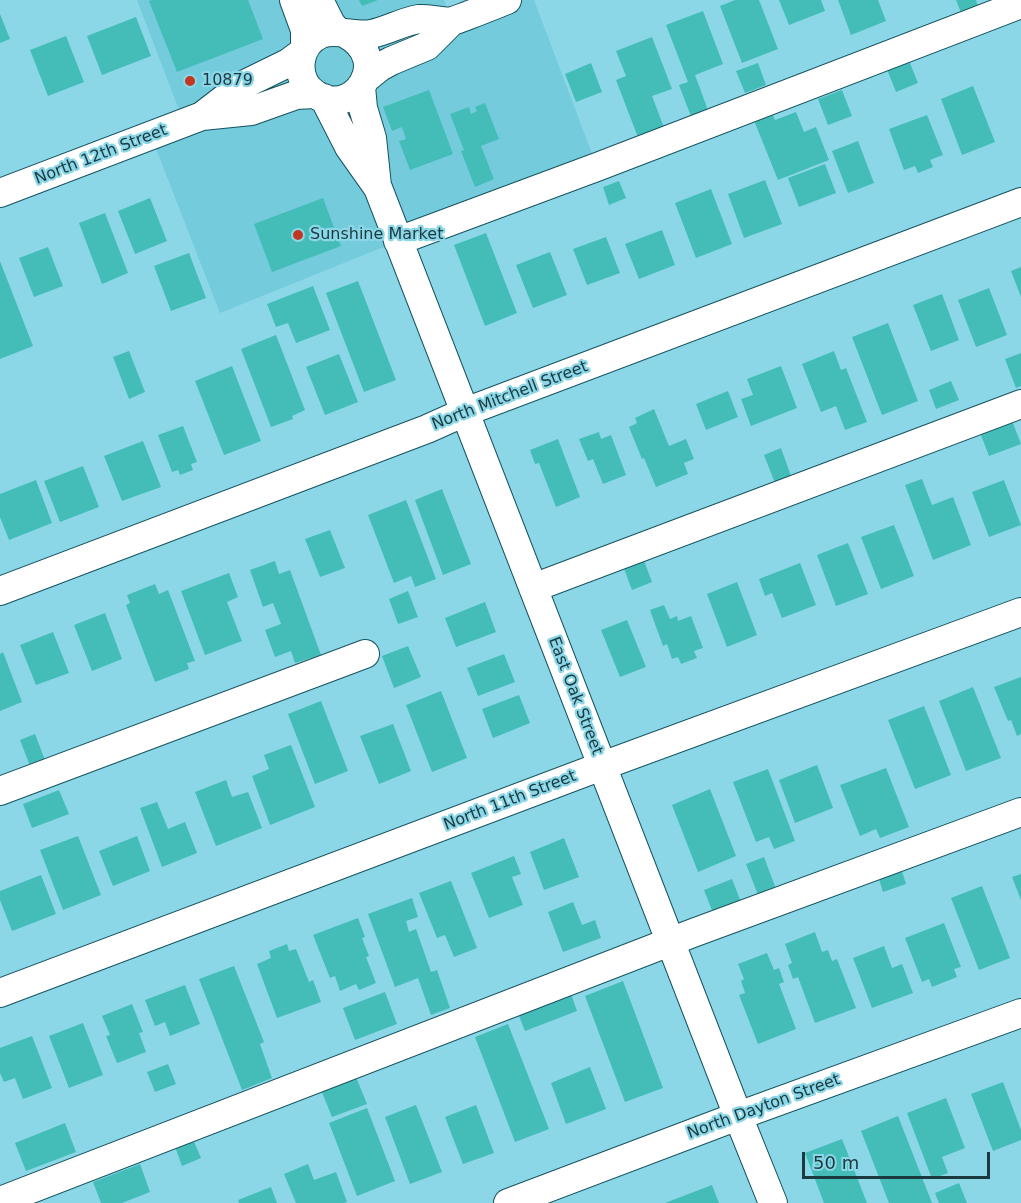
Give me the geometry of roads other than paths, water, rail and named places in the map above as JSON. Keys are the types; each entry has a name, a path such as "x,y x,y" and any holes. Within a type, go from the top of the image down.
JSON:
{"street":[{"path":"294,0 305,30 304,50 300,63 301,75 306,86 319,96"},
{"path":"319,0 331,24 342,33 354,38 365,52 368,70 363,83"},
{"name":"North 12th Street","path":"0,193 202,116 251,111 296,95 319,96 333,100 344,99 353,94 380,67 427,46 452,21 507,0"},
{"path":"398,241 1021,4"},
{"name":"North 12th Street","path":"202,116 241,86 288,63 321,34 329,32 373,34 419,19 452,21"},
{"name":"East Oak Street","path":"363,83 363,108 372,138 378,188 773,1203"},
{"name":"East Oak Street","path":"319,96 349,147 378,188"},
{"name":"North Mitchell Street","path":"0,591 1021,202"},
{"path":"533,588 1021,404"},
{"name":"North 11th Street","path":"0,993 602,766 1021,612"},
{"path":"0,791 365,654"},
{"path":"0,1201 670,942 1021,812"},
{"name":"North Dayton Street","path":"508,1203 1021,1013"}],"place":[{"name":"10879","path":"190,81"},
{"name":"Sunshine Market","path":"298,235"}]}
